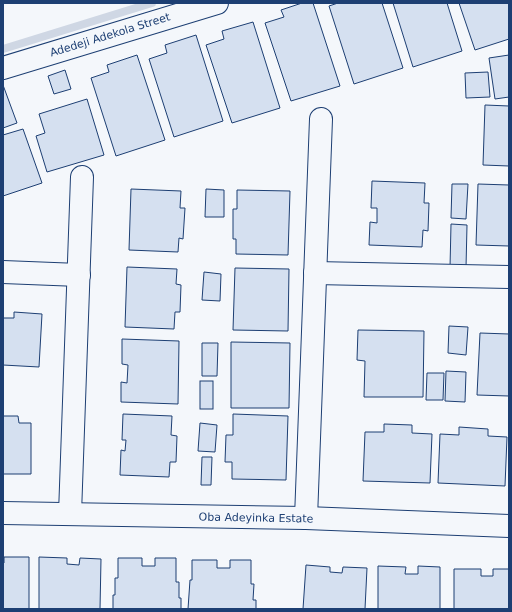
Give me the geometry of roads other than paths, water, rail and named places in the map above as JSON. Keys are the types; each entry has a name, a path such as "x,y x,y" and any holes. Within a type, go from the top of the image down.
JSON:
{"street":[{"name":"Adedeji Adekola Street","path":"3,68 217,3"},
{"path":"306,518 321,119"},
{"path":"70,514 82,177"},
{"path":"3,272 79,275"},
{"path":"315,272 509,277"},
{"name":"Oba Adeyinka Estate","path":"3,513 306,518 509,526"}],"waterway":[{"path":"3,49 152,3"}]}
